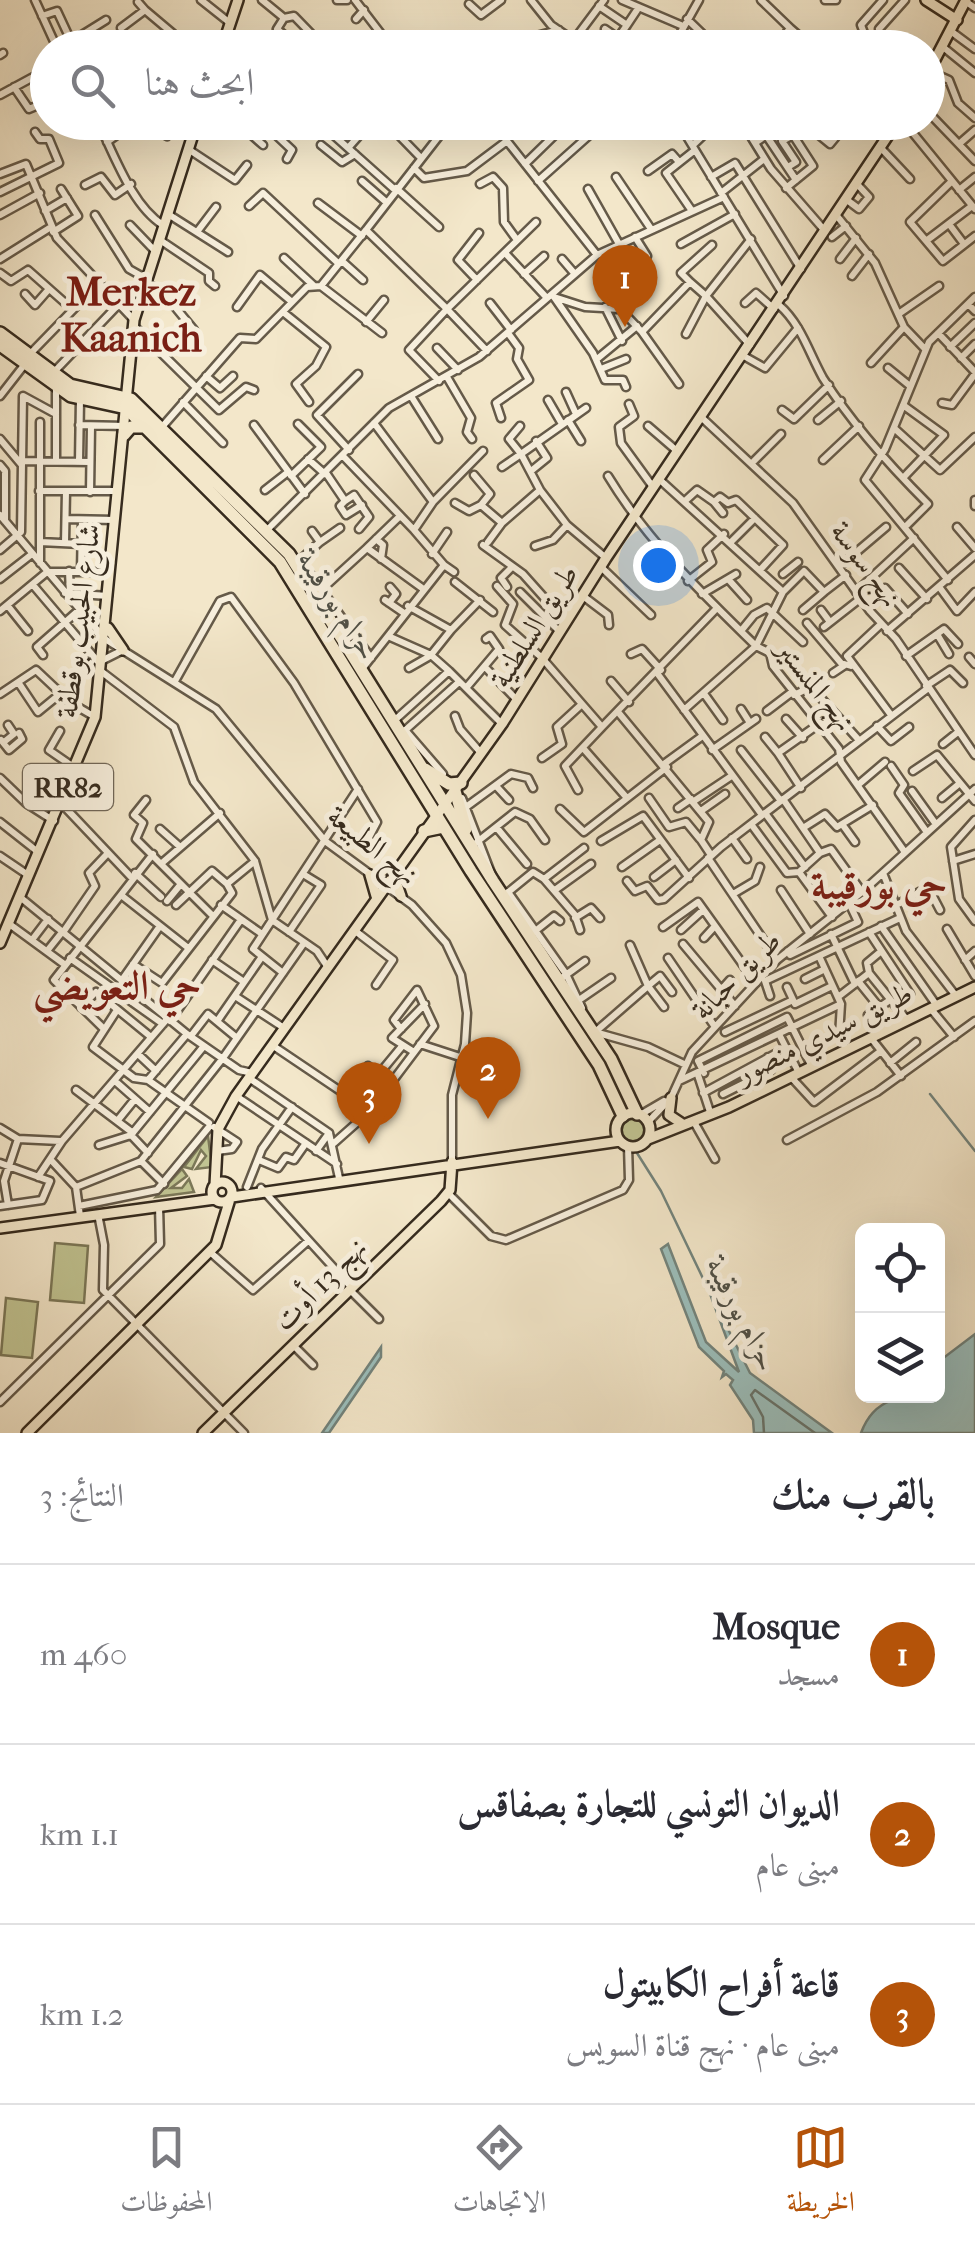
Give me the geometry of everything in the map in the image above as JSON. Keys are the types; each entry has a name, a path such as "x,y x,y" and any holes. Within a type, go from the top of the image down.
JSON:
{"highway":[{"path":"0,333 56,388 80,398 123,399"},
{"path":"0,345 76,388 123,399 162,427 298,562 445,804 473,841"},
{"path":"123,399 128,382"},
{"path":"123,399 144,426 286,571 437,817 635,1120"},
{"path":"124,431 144,426"},
{"path":"422,767 458,787 473,841 492,880 506,894 595,1031 628,1090 635,1120"},
{"path":"426,829 437,817"},
{"path":"426,829 437,817"}],"main road":[{"path":"228,30 238,0"},
{"path":"926,0 957,20"},
{"path":"945,44 969,3"},
{"path":"128,382 134,323 145,280 191,140"},
{"name":"طريق السلطنية","path":"437,817 502,724 558,631 700,416 829,235 836,216 886,140"},
{"name":"شارع الحبيب بوقطفة","path":"0,942 62,803 94,717 112,572 124,431 123,399"},
{"path":"106,619 113,640 123,650"},
{"path":"28,1433 220,1240 229,1184 212,1125 224,1116 426,829"},
{"path":"393,874 400,896"},
{"path":"371,875 376,898"},
{"name":"طريق سيدي منصور","path":"0,1228 80,1211 98,1213 113,1206 224,1199 264,1189 588,1142 640,1146 648,1139 711,1116 974,989"},
{"path":"671,1098 669,1115 680,1124"},
{"path":"635,1120 648,1139"},
{"path":"624,1144 635,1120"},
{"name":"طريق سيدي منصور","path":"588,1142 635,1120 694,1122"},
{"path":"217,1153 214,1186 224,1199"},
{"path":"448,1193 452,1162"},
{"name":"طريق سيدي منصور","path":"181,1202 214,1186 264,1189"},
{"name":"نهج 13 أوت","path":"203,1433 448,1193"}],"street":[{"path":"34,0 49,30"},
{"path":"201,0 230,23"},
{"path":"262,0 284,18"},
{"path":"337,0 347,0"},
{"path":"355,0 379,30"},
{"path":"469,4 481,15 501,0"},
{"path":"531,0 558,30"},
{"path":"622,0 638,10 685,23 694,30"},
{"path":"681,30 699,0"},
{"path":"762,0 792,30"},
{"path":"824,0 836,0"},
{"path":"863,30 860,24 883,0"},
{"path":"879,29 906,0"},
{"path":"138,2 168,30"},
{"path":"582,30 602,3 627,24"},
{"path":"121,28 145,10"},
{"path":"356,18 364,10"},
{"path":"623,30 638,10"},
{"path":"42,16 57,12 65,30"},
{"path":"284,18 294,16 308,30"},
{"path":"279,30 284,18"},
{"path":"90,30 106,20"},
{"path":"952,32 975,49"},
{"path":"945,49 975,73"},
{"path":"945,78 958,103 975,118"},
{"path":"0,95 30,79"},
{"path":"14,87 30,108"},
{"path":"945,130 975,161"},
{"path":"959,144 975,130"},
{"path":"0,192 60,161 50,140"},
{"path":"111,140 108,142 151,216 164,225"},
{"path":"257,140 263,145"},
{"path":"281,140 292,150 287,159"},
{"path":"339,140 439,227"},
{"path":"348,148 355,140"},
{"path":"404,140 421,158"},
{"path":"162,427 240,338 256,339 292,302 317,286 341,262 436,140"},
{"path":"525,164 550,140"},
{"path":"538,181 584,140"},
{"path":"689,140 751,239 779,304 798,328 829,385 881,454 929,507 905,527"},
{"path":"692,211 666,177 701,140"},
{"path":"753,140 786,188 829,235 846,226"},
{"path":"755,143 759,140"},
{"path":"769,140 796,180"},
{"path":"784,140 796,162"},
{"path":"786,188 813,166 797,140"},
{"path":"916,140 974,207 926,241"},
{"path":"414,168 424,178 459,174 507,141 597,255"},
{"path":"321,146 342,162 355,154"},
{"path":"881,148 910,179"},
{"path":"188,149 234,180 247,166"},
{"path":"648,171 672,154 679,162"},
{"path":"771,169 796,162 806,154"},
{"path":"0,158 4,172 24,162 52,230 97,284 219,410 246,387 254,390"},
{"path":"267,530 374,423 487,350 597,255 722,195 764,159"},
{"path":"711,177 732,161 802,270"},
{"path":"616,176 650,229"},
{"path":"85,184 101,177 115,195 131,184"},
{"path":"480,184 493,177 503,188 504,222 517,240"},
{"path":"960,190 975,178"},
{"path":"362,181 386,202"},
{"path":"952,182 910,219 944,260 975,236"},
{"path":"847,200 859,208 869,197 857,184"},
{"path":"0,260 78,216 61,188"},
{"path":"588,189 620,244"},
{"path":"0,215 40,193"},
{"path":"249,206 263,193 364,280"},
{"path":"45,211 67,198"},
{"path":"318,203 364,233 487,350"},
{"path":"197,232 216,207"},
{"path":"168,213 228,252"},
{"path":"681,244 735,214"},
{"path":"95,215 129,269 162,291 194,330"},
{"path":"836,216 869,254 904,327 925,350"},
{"path":"472,439 467,432 471,418 443,378 408,350 536,222"},
{"path":"949,224 964,244"},
{"path":"130,226 154,250"},
{"path":"477,280 458,260 479,233"},
{"path":"635,237 647,256"},
{"path":"840,259 856,238"},
{"path":"686,334 706,296 751,239"},
{"path":"158,240 210,273 209,282 215,286"},
{"path":"712,245 681,273 750,345"},
{"path":"506,254 550,296 596,359 606,381 622,380 626,386"},
{"path":"852,276 869,254"},
{"path":"524,274 544,256"},
{"path":"284,258 382,333"},
{"path":"562,258 574,273"},
{"path":"0,273 11,281 28,270 72,309"},
{"path":"236,307 260,275 292,302"},
{"path":"617,308 615,292 632,276"},
{"path":"596,359 639,329 690,282"},
{"path":"0,396 27,359 97,284"},
{"path":"900,314 939,286"},
{"path":"25,294 35,305 49,289"},
{"path":"745,303 756,293 779,304"},
{"path":"550,296 585,307 617,308 639,329 680,384"},
{"path":"948,580 865,480 894,428 925,350 975,297"},
{"path":"366,322 384,300"},
{"path":"490,303 519,348 517,358 530,380 496,404 501,418"},
{"path":"968,304 975,312"},
{"path":"53,373 118,305"},
{"path":"605,307 622,341"},
{"path":"283,312 326,347 316,366 296,384 309,402"},
{"path":"950,346 975,323"},
{"path":"871,363 904,327"},
{"path":"742,355 765,368 798,328"},
{"path":"938,333 974,370 952,406 942,403"},
{"path":"961,358 975,344"},
{"path":"437,348 458,370"},
{"path":"601,369 626,359"},
{"path":"888,368 910,386"},
{"path":"358,374 316,416 399,517 454,572"},
{"path":"206,376 220,388 233,376"},
{"path":"782,410 794,420 829,385"},
{"path":"8,386 56,414"},
{"path":"56,388 56,462"},
{"path":"566,392 576,414"},
{"path":"19,534 23,396"},
{"path":"411,396 438,440"},
{"path":"79,462 80,398"},
{"path":"548,400 581,442"},
{"path":"818,420 841,401"},
{"path":"183,402 223,443"},
{"path":"629,404 634,416 620,424 620,443 656,483 685,500 783,592"},
{"path":"903,406 944,431 903,478"},
{"path":"502,467 586,408"},
{"name":"نهج سوسة","path":"700,416 793,503 975,755"},
{"path":"40,422 40,564"},
{"path":"374,423 433,502"},
{"path":"264,490 322,446 298,424"},
{"path":"254,425 305,494"},
{"path":"79,426 124,431"},
{"path":"90,492 91,426"},
{"path":"520,426 508,439 521,454 540,490 567,525 651,615"},
{"path":"648,426 677,451"},
{"path":"822,460 859,426"},
{"path":"894,428 943,470 975,437"},
{"path":"752,463 782,434"},
{"path":"0,439 22,463"},
{"path":"531,472 547,458 536,441"},
{"path":"414,530 433,502 482,451"},
{"path":"308,459 326,474 345,502"},
{"path":"22,463 90,462"},
{"path":"0,465 3,518"},
{"path":"456,503 470,512 481,505 490,491 474,476"},
{"name":"نهج المنستير","path":"608,476 634,516 688,581 756,646 770,653 793,693 839,748 838,758 904,851"},
{"path":"540,490 502,522 486,544 565,621"},
{"path":"685,500 696,490 723,513"},
{"path":"39,491 119,491"},
{"path":"65,543 66,491"},
{"path":"359,529 369,519 362,505 354,495 340,506 346,515 362,505"},
{"path":"714,502 720,497 728,503 736,500 783,545 761,570"},
{"path":"481,505 502,522"},
{"path":"372,658 319,592 399,517"},
{"name":"نهج الطبيعة","path":"3,518 104,639 175,681 222,715 325,841 400,896 438,930 456,962 467,1004 463,1058 452,1094 452,1162"},
{"path":"732,541 755,518"},
{"path":"66,519 116,520"},
{"path":"80,571 82,520"},
{"path":"534,546 553,540 567,525"},
{"path":"849,665 848,651 908,614 975,551 958,526"},
{"path":"840,566 886,527"},
{"path":"298,562 340,528"},
{"path":"312,531 320,542"},
{"path":"432,554 447,532"},
{"path":"0,550 19,534 40,533"},
{"path":"688,581 712,562 708,550 724,534"},
{"path":"821,610 827,624 914,538"},
{"path":"376,539 383,546 381,560"},
{"path":"40,542 81,544"},
{"path":"367,548 422,588"},
{"path":"0,579 32,554"},
{"path":"783,574 796,560 824,592"},
{"path":"362,668 444,565"},
{"path":"507,587 500,578 512,566"},
{"path":"899,568 927,599"},
{"path":"70,571 67,594 109,596"},
{"path":"684,710 756,646 783,592 804,571"},
{"path":"0,611 47,572 112,572"},
{"path":"802,610 846,575"},
{"path":"702,594 733,577 748,600"},
{"path":"455,582 493,612"},
{"path":"33,585 103,666 174,727 191,776 255,860 272,920 316,951 327,966"},
{"path":"497,586 513,604 505,625 542,658 602,727"},
{"path":"390,587 396,594 387,602 451,630"},
{"path":"885,588 908,614"},
{"path":"940,588 957,611 975,592"},
{"path":"520,592 558,631"},
{"path":"582,595 608,615 609,625"},
{"path":"409,668 431,655 480,600"},
{"path":"175,681 217,604 228,602 240,607 294,683 378,825 367,841"},
{"path":"8,606 28,632"},
{"path":"578,790 565,769 718,608"},
{"path":"43,655 38,647 79,610"},
{"path":"741,631 760,611 774,612 804,642"},
{"path":"90,624 106,619"},
{"path":"807,623 891,715"},
{"path":"906,656 948,630 958,644"},
{"path":"937,634 950,654"},
{"path":"388,636 431,655 502,724"},
{"path":"466,688 500,649 490,636 486,640"},
{"path":"632,654 642,649 730,776 764,814 832,917"},
{"path":"103,666 123,650"},
{"path":"969,657 975,664"},
{"path":"472,662 517,700"},
{"path":"833,674 849,665"},
{"path":"0,694 33,670 94,717"},
{"path":"627,881 636,892 647,886 661,901 732,838 950,670 963,683"},
{"path":"394,721 449,671"},
{"path":"612,681 629,702"},
{"path":"18,682 38,712 60,694"},
{"path":"443,774 403,732 459,682"},
{"path":"767,712 793,693 812,686 858,738"},
{"path":"705,695 723,720"},
{"path":"542,758 562,744 558,724 582,704"},
{"path":"712,750 753,720 740,709"},
{"path":"618,712 709,822 701,840"},
{"path":"455,716 460,730 482,754"},
{"path":"786,719 803,738"},
{"path":"685,746 692,723"},
{"path":"8,724 14,734 1,740 10,750 22,739 19,732"},
{"path":"778,753 818,724"},
{"path":"877,726 891,740 909,727"},
{"path":"60,731 48,750 76,769"},
{"path":"943,744 958,732"},
{"path":"765,736 801,788"},
{"path":"560,808 582,832 685,746 702,737"},
{"path":"583,748 627,798"},
{"path":"741,750 820,853"},
{"path":"913,771 938,755 973,794"},
{"path":"858,784 888,764 904,785 898,793 926,831"},
{"path":"466,807 513,774 528,778 534,788"},
{"path":"678,808 730,776"},
{"path":"0,778 18,797 54,821"},
{"path":"942,798 960,782"},
{"path":"458,787 473,841 516,812 530,819 545,840"},
{"path":"497,787 509,800"},
{"path":"283,974 252,951 358,789"},
{"path":"912,791 936,823"},
{"path":"701,811 726,794"},
{"name":"طريق حبانة","path":"635,1120 671,1098 686,1065 714,1027 760,983 777,960 862,892 926,831 973,794"},
{"path":"649,798 669,827 686,822 701,840 777,960"},
{"path":"146,800 134,815 143,822 136,839 212,915"},
{"path":"62,803 107,854 164,899 181,884"},
{"path":"803,828 825,814 835,826 842,824 872,805"},
{"path":"162,863 220,813"},
{"path":"601,841 641,816 689,878"},
{"path":"975,820 952,842 959,899 975,921"},
{"path":"0,822 39,853"},
{"path":"751,824 787,872 802,870 820,853 832,848 862,892"},
{"path":"842,824 855,842"},
{"path":"496,828 527,864"},
{"path":"160,829 180,846"},
{"path":"732,838 747,859"},
{"path":"622,867 660,840"},
{"path":"544,879 584,848"},
{"path":"48,951 95,886 89,873 107,854"},
{"path":"104,1028 54,983 133,875 153,854"},
{"path":"952,861 975,854"},
{"path":"0,856 29,876"},
{"path":"228,884 255,860"},
{"path":"654,877 676,860"},
{"path":"555,890 591,864"},
{"path":"733,894 755,881 760,867"},
{"path":"133,964 162,983 232,893 214,869 182,904"},
{"path":"506,894 533,872 555,890 580,930"},
{"path":"883,873 900,918 956,996"},
{"path":"290,932 321,885 303,874"},
{"path":"371,875 393,874"},
{"path":"895,906 928,887 940,910"},
{"path":"781,890 810,934"},
{"path":"121,895 187,947"},
{"path":"376,898 400,896"},
{"path":"20,897 167,1021"},
{"path":"663,926 693,901 770,996"},
{"path":"796,967 789,953 860,920 849,903"},
{"path":"221,904 262,934"},
{"path":"576,918 591,908 600,918"},
{"path":"681,930 704,910"},
{"path":"532,933 554,916 560,921"},
{"path":"760,983 900,918"},
{"path":"32,940 48,919"},
{"path":"38,1176 92,1104 167,1021 240,921"},
{"path":"5,926 189,1035 329,1133 339,1178"},
{"path":"122,980 160,926"},
{"path":"704,938 715,926"},
{"path":"881,926 954,1037"},
{"path":"847,927 852,939"},
{"path":"353,929 393,960 376,985"},
{"path":"946,929 975,976"},
{"path":"868,932 910,994 868,1016 881,1051 902,1076"},
{"path":"831,934 856,983 879,1007"},
{"path":"0,1163 50,1181 73,1184 142,1161 222,1058 304,942"},
{"path":"682,944 735,1006"},
{"path":"630,946 648,986 664,1006"},
{"path":"965,960 975,950"},
{"path":"316,951 336,953"},
{"path":"880,953 867,963 869,972 907,1020"},
{"path":"819,956 840,1000 839,1036 846,1050"},
{"path":"218,1020 261,958"},
{"path":"668,958 714,1027"},
{"path":"212,960 244,982"},
{"path":"584,962 562,978 595,1031 614,1041 648,1047 686,1065"},
{"path":"917,979 932,967"},
{"path":"804,979 825,969"},
{"path":"677,1083 792,1030 840,1000 869,972"},
{"path":"595,1031 664,973 672,992"},
{"path":"579,1000 611,978"},
{"path":"722,989 730,980"},
{"path":"724,1032 832,986"},
{"path":"787,987 794,1002"},
{"path":"334,1143 370,1112 436,1022 417,990 394,1020 401,1029"},
{"path":"81,1008 96,992 150,1037"},
{"path":"235,996 284,1028"},
{"path":"414,1052 392,1038 425,1004"},
{"path":"118,1010 93,1047 134,1078 148,1080 237,1142 232,1150 217,1153"},
{"path":"148,1080 207,1014 236,1038"},
{"path":"756,1017 762,1029"},
{"path":"711,1116 698,1061 762,1029 787,1018 812,1067"},
{"path":"787,1140 902,1076 975,1021"},
{"path":"780,1036 795,1075 812,1102 832,1092 840,1079 881,1051"},
{"path":"742,1039 748,1052"},
{"path":"890,1063 916,1042"},
{"path":"420,1044 463,1058"},
{"path":"272,1045 370,1112"},
{"path":"379,1074 403,1045"},
{"path":"98,1145 132,1134 204,1046"},
{"path":"704,1093 786,1048"},
{"path":"138,1054 156,1070"},
{"path":"724,1094 771,1070 768,1057"},
{"path":"382,1096 358,1079 368,1066 391,1084"},
{"path":"703,1073 716,1083 730,1107"},
{"path":"115,1081 150,1112"},
{"name":"طريق حبانة","path":"635,1120 663,1102 677,1083"},
{"path":"76,1090 118,1120 148,1152"},
{"path":"236,1096 337,1164"},
{"path":"118,1120 136,1099"},
{"path":"247,1187 258,1160 292,1107"},
{"path":"694,1122 716,1159"},
{"path":"50,1159 73,1184 80,1211 113,1206 150,1194 164,1184 212,1125"},
{"path":"0,1128 18,1140 62,1141"},
{"path":"316,1151 329,1133"},
{"path":"18,1140 2,1184 4,1206 42,1200 50,1181"},
{"path":"258,1160 278,1168 286,1158 294,1160 306,1144"},
{"path":"448,1193 491,1236 506,1240 623,1190 629,1180 624,1144"},
{"path":"142,1161 164,1184"},
{"path":"264,1189 379,1319"},
{"path":"0,1402 161,1242 158,1204"},
{"path":"98,1213 104,1245 102,1282 108,1296 244,1433"},
{"path":"210,1252 253,1290 308,1241"},
{"path":"293,1345 313,1365"}],"green space":[{"path":"633,1117 642,1121 646,1130 642,1139 633,1143 624,1139 620,1130 624,1121"},
{"path":"208,1136 212,1167 196,1169 206,1156 201,1150 192,1169 184,1167"},
{"path":"182,1169 187,1176 171,1188 182,1188 189,1179 194,1192 156,1197"},
{"path":"55,1243 88,1246 84,1303 50,1300"},
{"path":"6,1298 38,1302 32,1358 1,1355"}],"water":[{"path":"445,812 622,1083 631,1106 625,1107 611,1078 440,817"},
{"path":"668,1244 706,1342 739,1372 709,1291 750,1373 832,1433 754,1433 753,1420 730,1385 733,1380 726,1374 722,1377 724,1371 699,1347 661,1249"},
{"path":"975,1334 975,1433 861,1433 874,1411 887,1403 945,1403 945,1357"},
{"path":"381,1347 381,1357 329,1433 322,1433"}],"waterway":[{"path":"930,1094 975,1151"},
{"name":"حزام بورقيبة","path":"637,1153 661,1191 710,1293"}],"place":[{"name":"Mosque","path":"625,327"},
{"name":"الديوان التونسي للتجارة بصفاقس","path":"488,1119"},
{"name":"قاعة أفراح الكابيتول","path":"369,1144"}],"district":[{"name":"Merkez Kaanich","path":"131,314"},
{"name":"حي بورقيبة","path":"879,884"},
{"name":"حي التعويضي","path":"117,985"}]}
